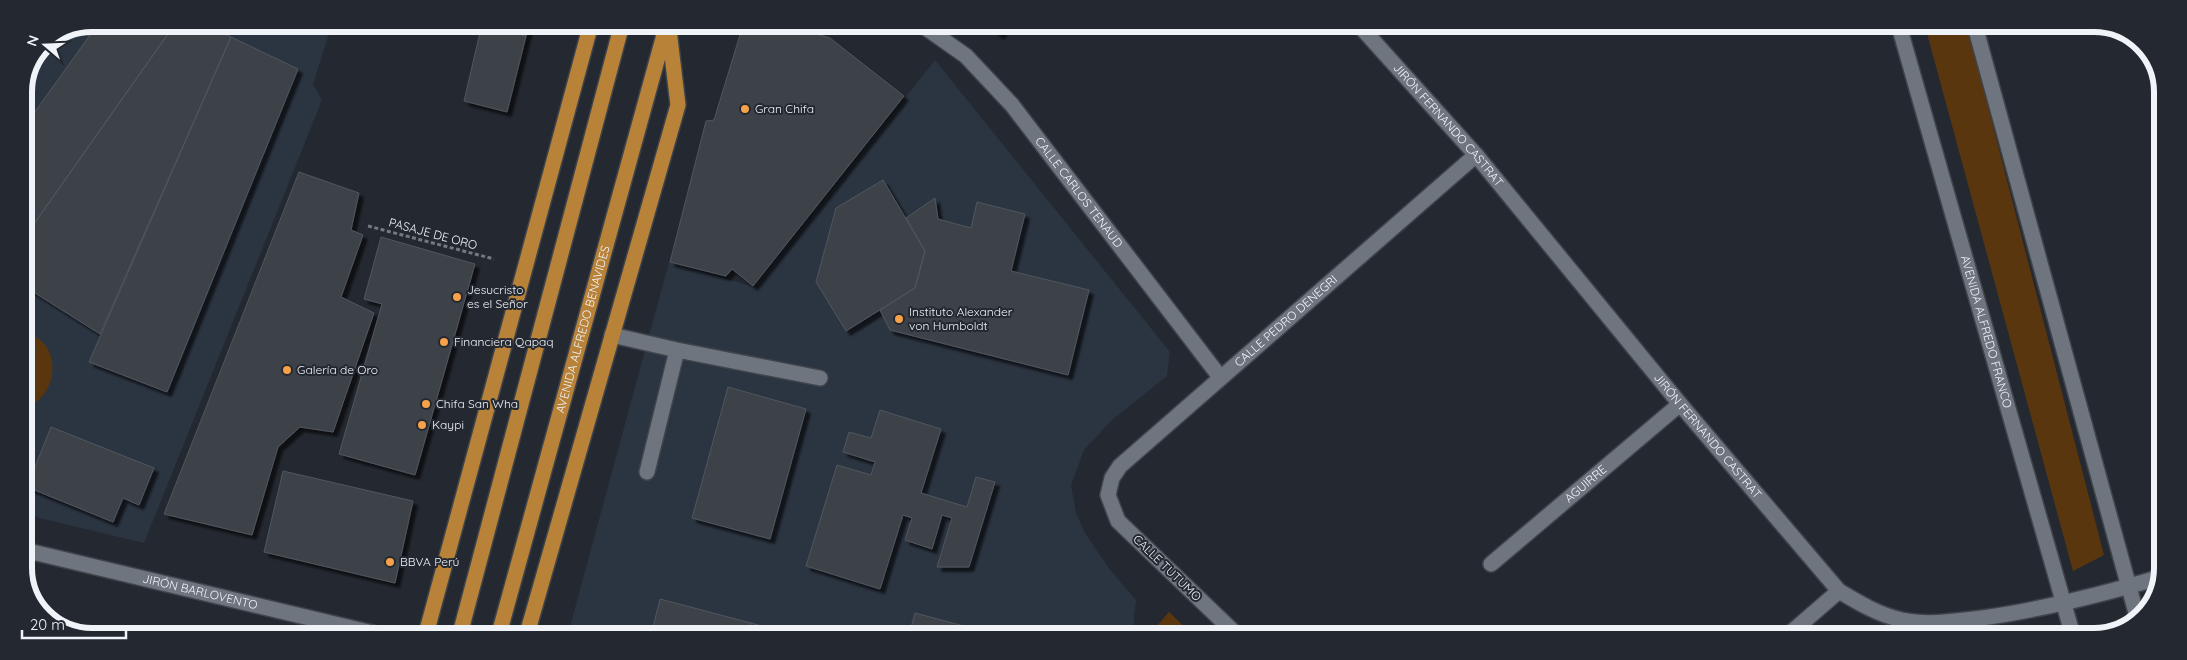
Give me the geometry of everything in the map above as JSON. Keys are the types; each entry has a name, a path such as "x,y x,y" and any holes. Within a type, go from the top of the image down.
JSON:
{"main road":[{"path":"428,628 589,32"},
{"path":"462,628 620,32"},
{"name":"AVENIDA ALFREDO BENAVIDES","path":"501,628 666,32"},
{"name":"AVENIDA ALFREDO BENAVIDES","path":"530,628 678,105 669,32"}],"street":[{"name":"CALLE CARLOS TENAUD","path":"932,32 966,56 1012,104 1220,377"},
{"name":"JIRÓN FERNANDO CASTRAT","path":"1365,32 1476,155 1680,404 1839,591 1869,609 1901,620 1922,623 1999,616 2063,603 2153,579"},
{"name":"AVENIDA ALFREDO FRANCO","path":"1901,32 2070,628"},
{"path":"1977,32 2135,611"},
{"name":"CALLE PEDRO DENEGRI","path":"1108,494 1112,478 1120,466 1476,155"},
{"path":"612,335 677,350 820,378"},
{"path":"647,472 677,350"},
{"name":"AGUIRRE","path":"1491,564 1680,404"},
{"name":"CALLE TUTUMO","path":"1108,494 1118,521 1230,628"},
{"name":"JIRÓN BARLOVENTO","path":"33,552 352,628"},
{"path":"1796,628 1839,591"}],"path":[{"name":"PASAJE DE ORO","path":"368,226 494,259"}],"shaded area":[{"path":"92,32 329,32 313,84 322,100 144,543 39,518 33,514 32,92 37,69 50,50 59,43 69,37"},
{"path":"1927,32 1969,32 2104,555 2073,571"},
{"name":"Instituto Alexander von Humboldt","path":"935,60 1170,352 1167,376 1112,420 1084,450 1071,485 1076,513 1085,533 1110,570 1136,600 1133,628 570,628 669,262 754,287"},
{"path":"33,336 37,337 46,346 51,356 52,369 51,381 45,392 33,404"},
{"path":"1169,612 1186,628 1155,628"}],"building":[{"path":"92,32 169,32 32,226 32,116"},
{"path":"169,32 220,32 231,37 100,334 32,291 32,226"},
{"path":"480,32 511,32 526,36 507,112 464,101"},
{"path":"512,32 527,32 526,36"},
{"path":"741,32 810,32 830,38 904,96 753,286 732,269 726,276 670,262 706,121 714,120"},
{"path":"231,37 298,69 167,392 89,362"},
{"name":"Galería de Oro","path":"299,172 359,193 351,230 363,235 341,297 374,313 333,432 300,427 278,447 252,535 164,514"},
{"path":"883,180 925,251 915,288 846,331 816,282 836,208"},
{"path":"935,198 938,219 971,228 977,202 1025,214 1011,271 1089,290 1068,375 890,330 880,310 915,288 925,251 906,218"},
{"path":"381,237 475,264 415,475 339,454 382,304 364,299"},
{"path":"728,387 806,409 770,539 692,518"},
{"path":"880,410 941,429 921,493 967,507 976,477 995,482 969,567 937,567 952,518 942,515 932,549 905,540 912,518 903,515 880,589 806,566 837,465 871,475 875,462 843,452 849,432 871,438"},
{"path":"51,427 154,468 139,505 123,498 113,522 33,489 33,473"},
{"path":"283,471 413,501 395,583 264,552"},
{"path":"660,599 751,623 750,628 653,628"},
{"path":"915,613 971,628 911,628"},
{"path":"751,623 769,628 750,628"}],"place":[{"name":"Gran Chifa","path":"745,109"},
{"name":"Jesucristo es el Señor","path":"457,297"},
{"name":"Instituto Alexander von Humboldt","path":"899,319"},
{"name":"Financiera Qapaq","path":"444,342"},
{"name":"Galería de Oro","path":"287,370"},
{"name":"Chifa San Wha","path":"426,404"},
{"name":"Kaypi","path":"422,425"},
{"name":"BBVA Perú","path":"390,562"}]}
